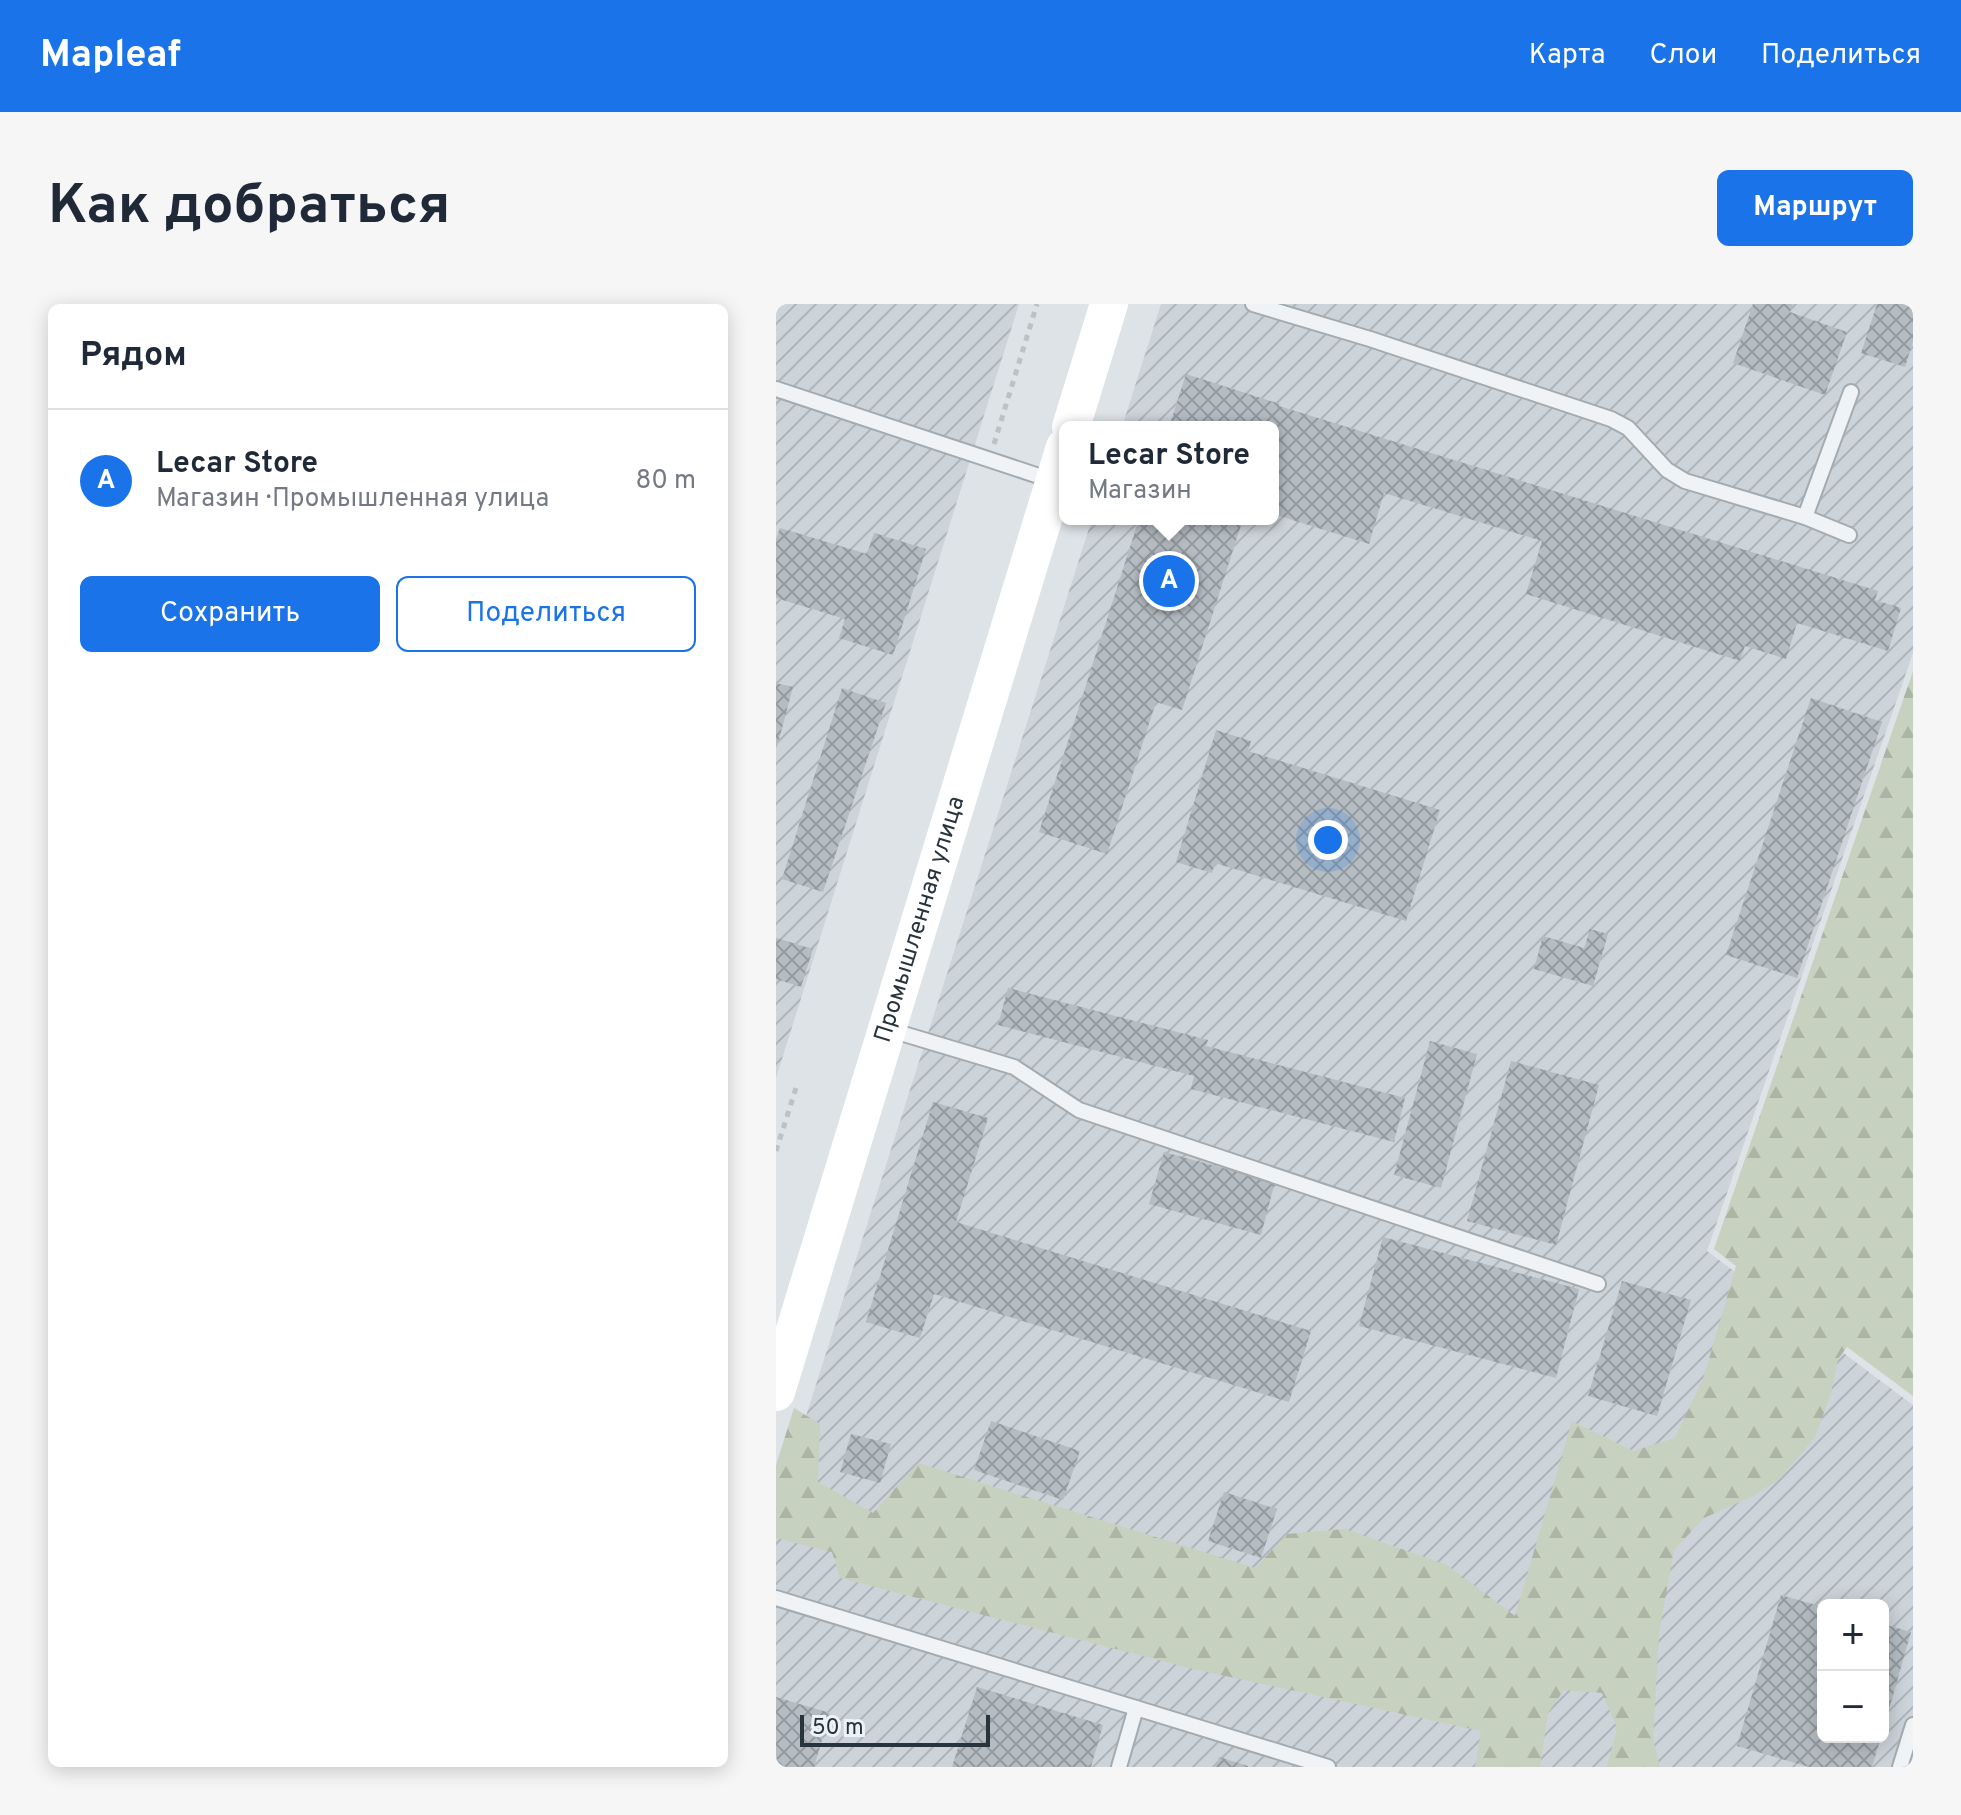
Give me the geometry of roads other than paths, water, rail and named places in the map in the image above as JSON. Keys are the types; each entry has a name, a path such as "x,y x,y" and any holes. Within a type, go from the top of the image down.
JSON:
{"main road":[{"path":"1073,421 1109,304"},
{"name":"Промышленная улица","path":"776,1392 1059,467"}],"lane":[{"path":"1253,304 1370,339 1611,419 1628,428 1667,470 1685,481 1805,517 1849,535"},
{"path":"776,389 989,459 1059,464"},
{"path":"1805,517 1851,392"},
{"path":"887,1029 1014,1067 1079,1110 1598,1284"},
{"path":"776,1598 1328,1767"},
{"path":"1119,1767 1136,1708"},
{"path":"1900,1767 1913,1725"}],"place":[{"name":"Lecar Store","path":"1169,581"}]}
